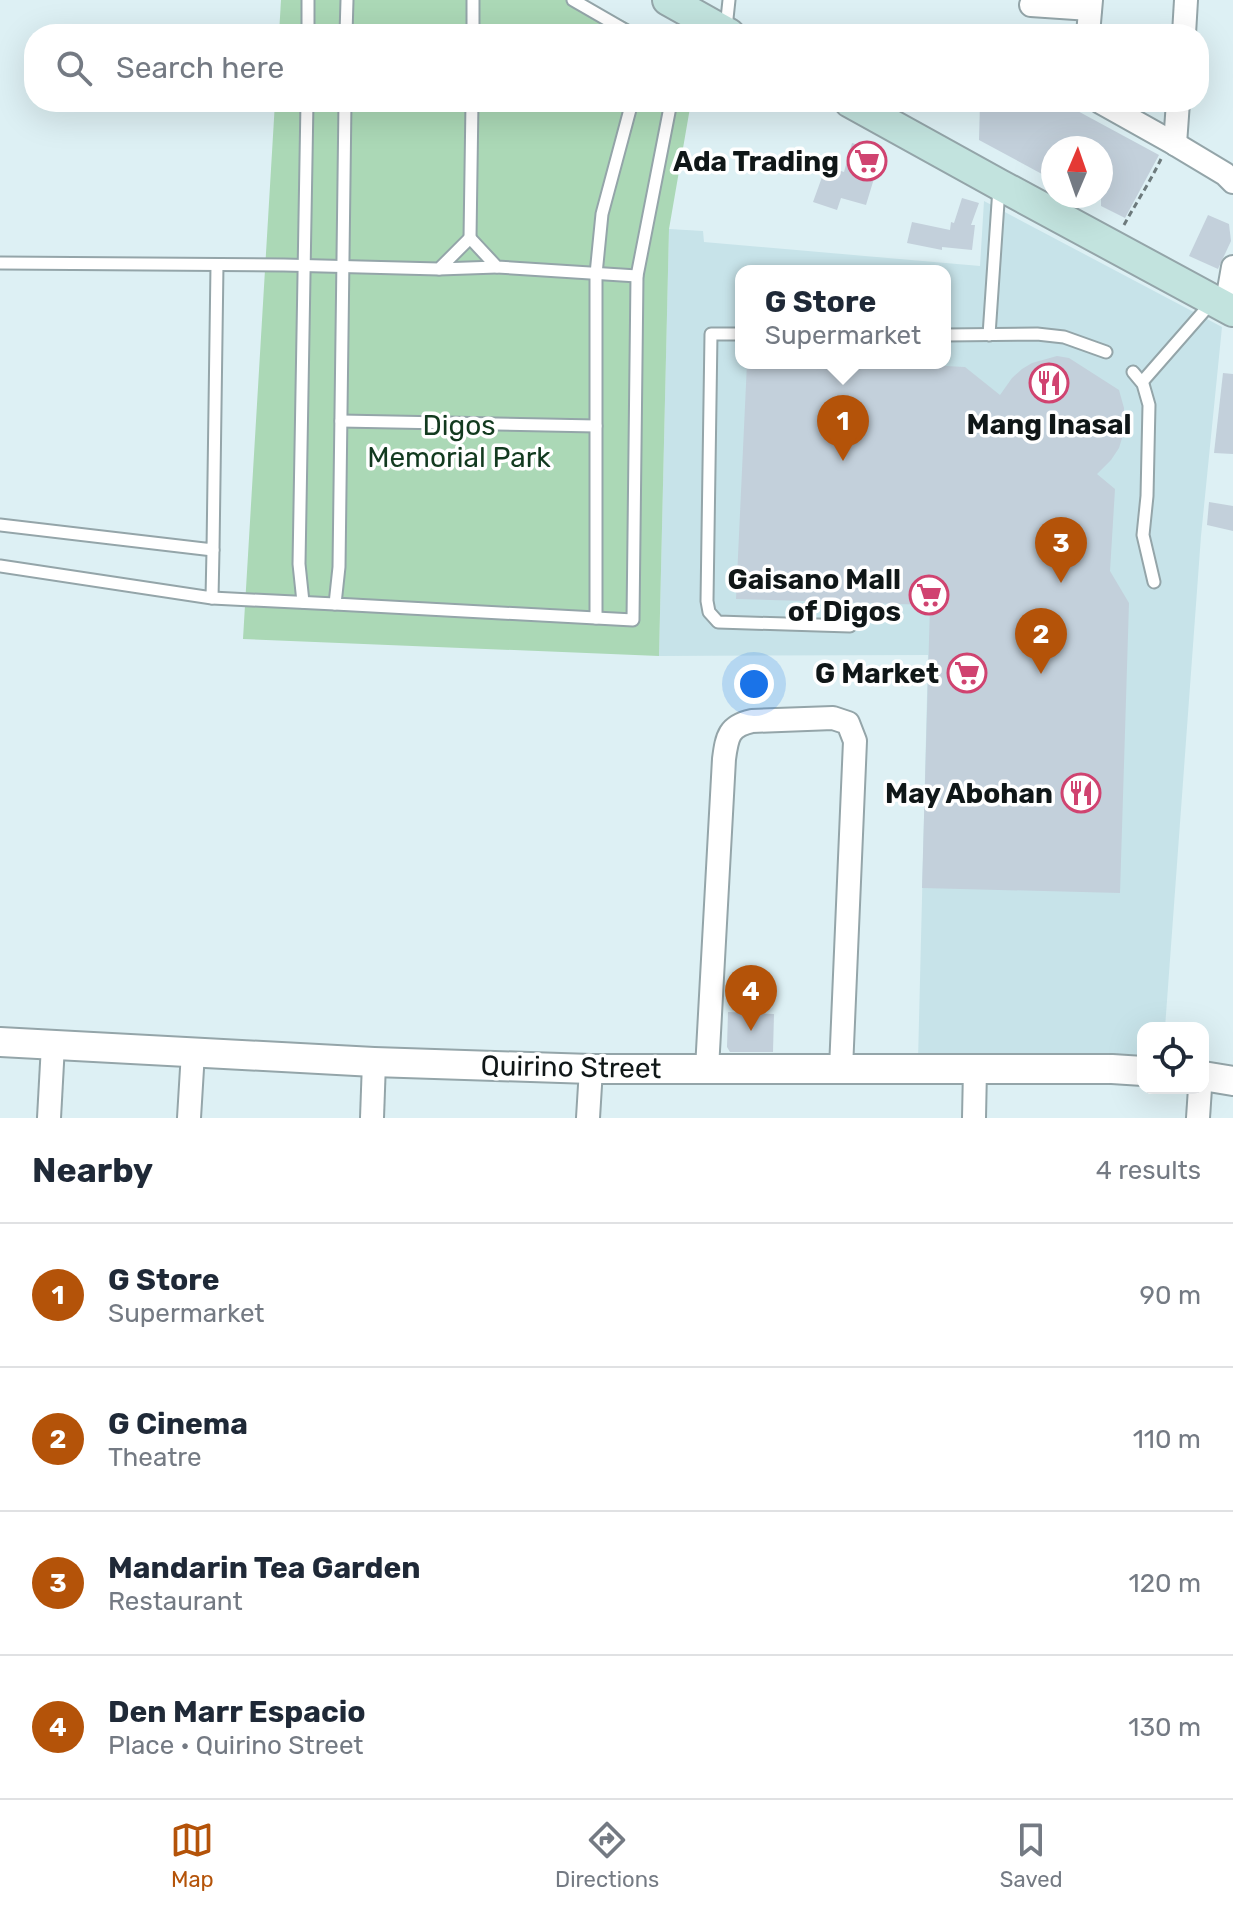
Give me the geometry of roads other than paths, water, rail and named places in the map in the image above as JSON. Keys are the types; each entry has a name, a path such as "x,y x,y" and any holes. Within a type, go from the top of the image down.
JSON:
{"main road":[{"path":"668,0 711,24"},
{"path":"868,112 1224,307"}],"street":[{"path":"1185,24 1186,0"},
{"path":"1031,5 1091,4 1089,24"},
{"path":"1118,112 1225,174 1233,182"},
{"path":"1172,142 1176,112"},
{"path":"1224,307 1233,267"},
{"path":"707,1069 724,759 729,735 740,723 752,721 833,718 848,723 855,741 841,1069"},
{"name":"Quirino Street","path":"0,1042 374,1062 591,1069 1137,1071"},
{"path":"49,1118 53,1045"},
{"path":"189,1118 193,1052"},
{"path":"372,1118 374,1062"},
{"path":"588,1118 591,1069"},
{"path":"974,1118 975,1069"},
{"path":"1209,1077 1233,1081"},
{"path":"1198,1118 1200,1094"}],"lane":[{"path":"308,0 308,24"},
{"path":"346,24 347,0"},
{"path":"473,0 473,24"},
{"path":"573,0 615,24"},
{"path":"728,24 729,0"},
{"path":"303,602 299,564 307,112"},
{"path":"335,604 339,567 345,112"},
{"path":"472,112 470,238 497,267"},
{"path":"596,618 596,274 602,214 629,112"},
{"path":"0,566 212,598 633,620 637,276 669,112"},
{"path":"989,335 1000,185"},
{"path":"439,269 470,238"},
{"path":"0,263 439,269 497,267 637,276"},
{"path":"212,598 217,265"},
{"path":"1142,382 1224,307"},
{"path":"735,334 711,334 709,612 718,622 850,626"},
{"path":"951,335 1037,334 1064,337 1106,352"},
{"path":"1133,372 1142,382 1149,405 1143,535 1154,582"},
{"path":"341,421 596,426"},
{"path":"0,525 213,550"}],"place":[{"name":"Ada Trading","path":"867,161"},
{"name":"Mang Inasal","path":"1049,383"},
{"name":"G Store","path":"843,461"},
{"name":"Mandarin Tea Garden","path":"1061,583"},
{"name":"Gaisano Mall of Digos","path":"929,595"},
{"name":"G Market","path":"967,673"},
{"name":"G Cinema","path":"1041,674"},
{"name":"May Abohan","path":"1081,793"},
{"name":"Den Marr Espacio","path":"751,1031"}],"park label":[{"name":"Digos Memorial Park","path":"459,441"}]}
